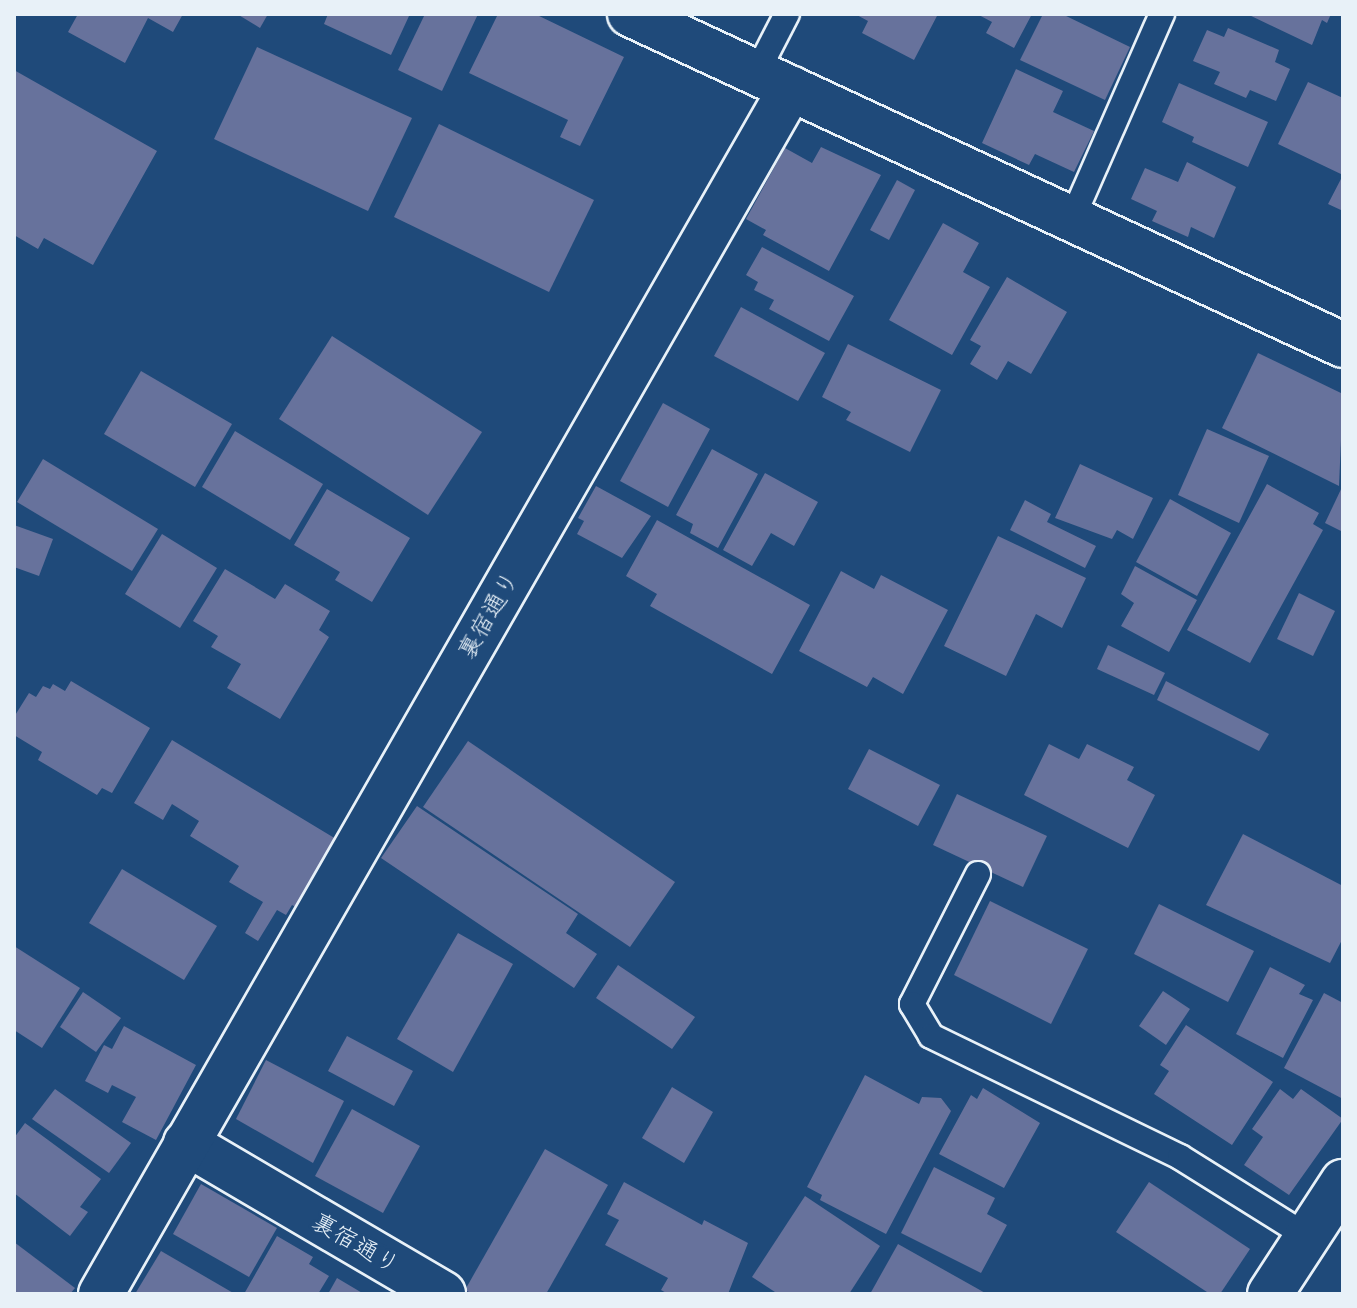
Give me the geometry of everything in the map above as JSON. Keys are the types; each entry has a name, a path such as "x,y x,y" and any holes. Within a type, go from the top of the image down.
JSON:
{"street":[{"path":"630,14 1343,345"},
{"name":"裏宿通り","path":"101,1294 774,80"},
{"name":"裏宿通り","path":"186,1143 443,1294"},
{"path":"1270,1294 1343,1182"}],"lane":[{"path":"774,80 787,14"},
{"path":"1072,219 1162,14"},
{"path":"978,874 912,1004 931,1036 1180,1157 1308,1237"}],"building":[{"path":"78,14 183,14 173,32 148,18 125,63 68,32"},
{"path":"237,14 268,14 260,28"},
{"path":"328,14 409,16 391,55 324,24"},
{"path":"425,14 478,14 442,91 398,70"},
{"path":"498,14 535,14 624,57 580,146 560,137 568,120 469,73"},
{"path":"855,14 938,14 914,60 862,33 868,21"},
{"path":"977,14 1032,14 1014,48 986,33 992,22"},
{"path":"1043,14 1062,14 1130,47 1105,100 1020,60"},
{"path":"1247,14 1331,14 1327,23 1322,20 1312,45"},
{"path":"1228,28 1279,50 1275,62 1290,69 1276,101 1250,90 1246,98 1214,84 1220,72 1193,61 1207,30 1224,37"},
{"path":"257,47 412,118 368,211 214,139"},
{"path":"1016,69 1063,91 1053,112 1094,131 1074,172 1035,154 1029,165 982,143"},
{"path":"14,70 157,151 93,265 44,238 38,249 14,235"},
{"path":"1308,82 1343,98 1343,175 1278,144"},
{"path":"1179,83 1268,122 1248,167 1192,142 1194,137 1162,122"},
{"path":"439,124 594,200 549,292 394,217"},
{"path":"821,147 881,175 829,271 763,235 766,230 746,219 785,148 812,163"},
{"path":"1187,162 1236,187 1214,238 1191,227 1188,237 1152,221 1157,211 1131,199 1145,168 1178,182"},
{"path":"1343,175 1343,211 1328,204"},
{"path":"897,180 915,190 889,240 870,230"},
{"path":"943,223 979,243 963,272 990,287 952,355 889,320"},
{"path":"762,247 854,296 829,341 769,309 774,300 754,290 758,282 746,275"},
{"path":"1007,277 1067,312 1031,374 1008,361 997,380 970,364 981,346 970,340"},
{"path":"741,307 825,353 798,401 714,356"},
{"path":"332,336 482,432 428,515 279,419"},
{"path":"848,344 941,390 910,452 846,420 851,412 822,397"},
{"path":"1258,353 1343,394 1339,486 1222,428"},
{"path":"141,371 232,424 195,487 104,434"},
{"path":"663,403 710,429 668,507 620,481"},
{"path":"1207,429 1269,456 1239,523 1178,495"},
{"path":"235,431 323,484 290,540 202,487"},
{"path":"712,449 758,474 718,548 690,533 693,524 676,515"},
{"path":"43,459 158,529 132,571 17,502"},
{"path":"1080,464 1153,498 1133,539 1117,530 1112,539 1055,518"},
{"path":"765,473 818,502 794,546 771,533 752,566 723,550"},
{"path":"1267,484 1319,513 1313,524 1323,530 1250,663 1187,630"},
{"path":"1343,485 1343,532 1325,523"},
{"path":"596,486 651,516 622,558 577,534 584,521 578,518"},
{"path":"327,489 410,538 372,602 335,580 340,572 294,545"},
{"path":"1170,499 1231,533 1197,596 1136,562"},
{"path":"1025,500 1051,514 1047,522 1096,546 1085,568 1010,530"},
{"path":"657,520 810,605 772,674 650,606 657,594 626,576"},
{"path":"14,525 53,539 39,576 14,567"},
{"path":"162,534 217,568 180,628 125,594"},
{"path":"998,536 1086,578 1062,628 1036,614 1006,676 944,646"},
{"path":"1135,566 1197,600 1169,652 1121,626 1134,603 1121,594"},
{"path":"225,569 275,599 285,584 330,611 319,630 329,637 280,719 227,688 241,664 211,647 218,636 193,621"},
{"path":"841,571 874,589 881,575 948,610 903,694 873,677 867,687 799,651"},
{"path":"1299,593 1335,611 1313,656 1277,639"},
{"path":"1108,645 1165,673 1154,695 1097,669"},
{"path":"71,681 150,728 112,793 102,788 97,795 38,760 42,752 14,735 14,717 29,693 36,697 43,686 50,689 53,684 65,691"},
{"path":"1166,681 1269,734 1259,751 1157,700"},
{"path":"172,740 341,842 301,910 292,905 286,915 277,910 258,941 245,933 263,902 229,882 239,866 190,836 199,821 172,804 163,820 134,803"},
{"path":"468,741 675,882 630,947 423,807"},
{"path":"1049,744 1079,759 1087,744 1134,767 1127,780 1155,795 1128,848 1024,795"},
{"path":"869,749 940,785 918,826 848,789"},
{"path":"957,794 1047,836 1023,887 933,845"},
{"path":"417,806 578,914 566,933 597,954 574,988 381,858"},
{"path":"1243,834 1343,886 1343,938 1330,963 1206,905"},
{"path":"122,869 217,926 184,980 89,923"},
{"path":"990,901 1088,949 1051,1024 954,975"},
{"path":"1159,904 1254,951 1228,1002 1134,954"},
{"path":"458,933 513,964 453,1072 397,1039"},
{"path":"14,946 80,988 42,1048 14,1030"},
{"path":"618,965 695,1017 672,1049 596,998"},
{"path":"1270,967 1305,985 1299,994 1313,1000 1283,1058 1236,1034"},
{"path":"1163,991 1190,1009 1166,1045 1139,1026"},
{"path":"83,992 121,1018 96,1052 60,1027"},
{"path":"1324,993 1343,1003 1343,1099 1284,1068"},
{"path":"1186,1025 1273,1082 1232,1145 1154,1094 1169,1071 1160,1065"},
{"path":"124,1026 196,1065 156,1140 122,1122 136,1097 112,1085 108,1093 85,1081 104,1045 112,1049"},
{"path":"347,1036 413,1071 394,1106 328,1071"},
{"path":"266,1060 344,1101 313,1163 236,1119"},
{"path":"865,1075 919,1104 922,1097 941,1098 951,1111 886,1234 820,1200 822,1195 807,1187"},
{"path":"672,1087 713,1112 684,1163 642,1138"},
{"path":"983,1088 1040,1123 1004,1188 939,1154 971,1095 977,1099"},
{"path":"55,1089 131,1143 109,1173 32,1119"},
{"path":"1280,1089 1293,1099 1301,1089 1343,1119 1289,1195 1244,1165 1263,1137 1252,1129"},
{"path":"352,1109 420,1146 383,1213 315,1176"},
{"path":"25,1123 101,1179 80,1207 88,1212 70,1236 14,1193 14,1138"},
{"path":"545,1149 608,1185 546,1294 473,1294 465,1290"},
{"path":"934,1167 995,1198 987,1214 1007,1225 981,1273 901,1233"},
{"path":"624,1182 702,1225 704,1220 748,1243 728,1294 668,1294 661,1290 668,1278 605,1245 619,1220 607,1214"},
{"path":"1149,1182 1250,1249 1220,1294 1210,1294 1116,1232"},
{"path":"201,1184 277,1228 249,1277 173,1234"},
{"path":"805,1196 880,1246 849,1294 778,1294 752,1277"},
{"path":"277,1236 313,1257 309,1264 329,1276 318,1294 244,1294"},
{"path":"14,1242 75,1288 70,1294 14,1294"},
{"path":"898,1244 987,1294 870,1294"},
{"path":"161,1251 235,1294 135,1294"},
{"path":"337,1278 364,1294 328,1294"}]}
